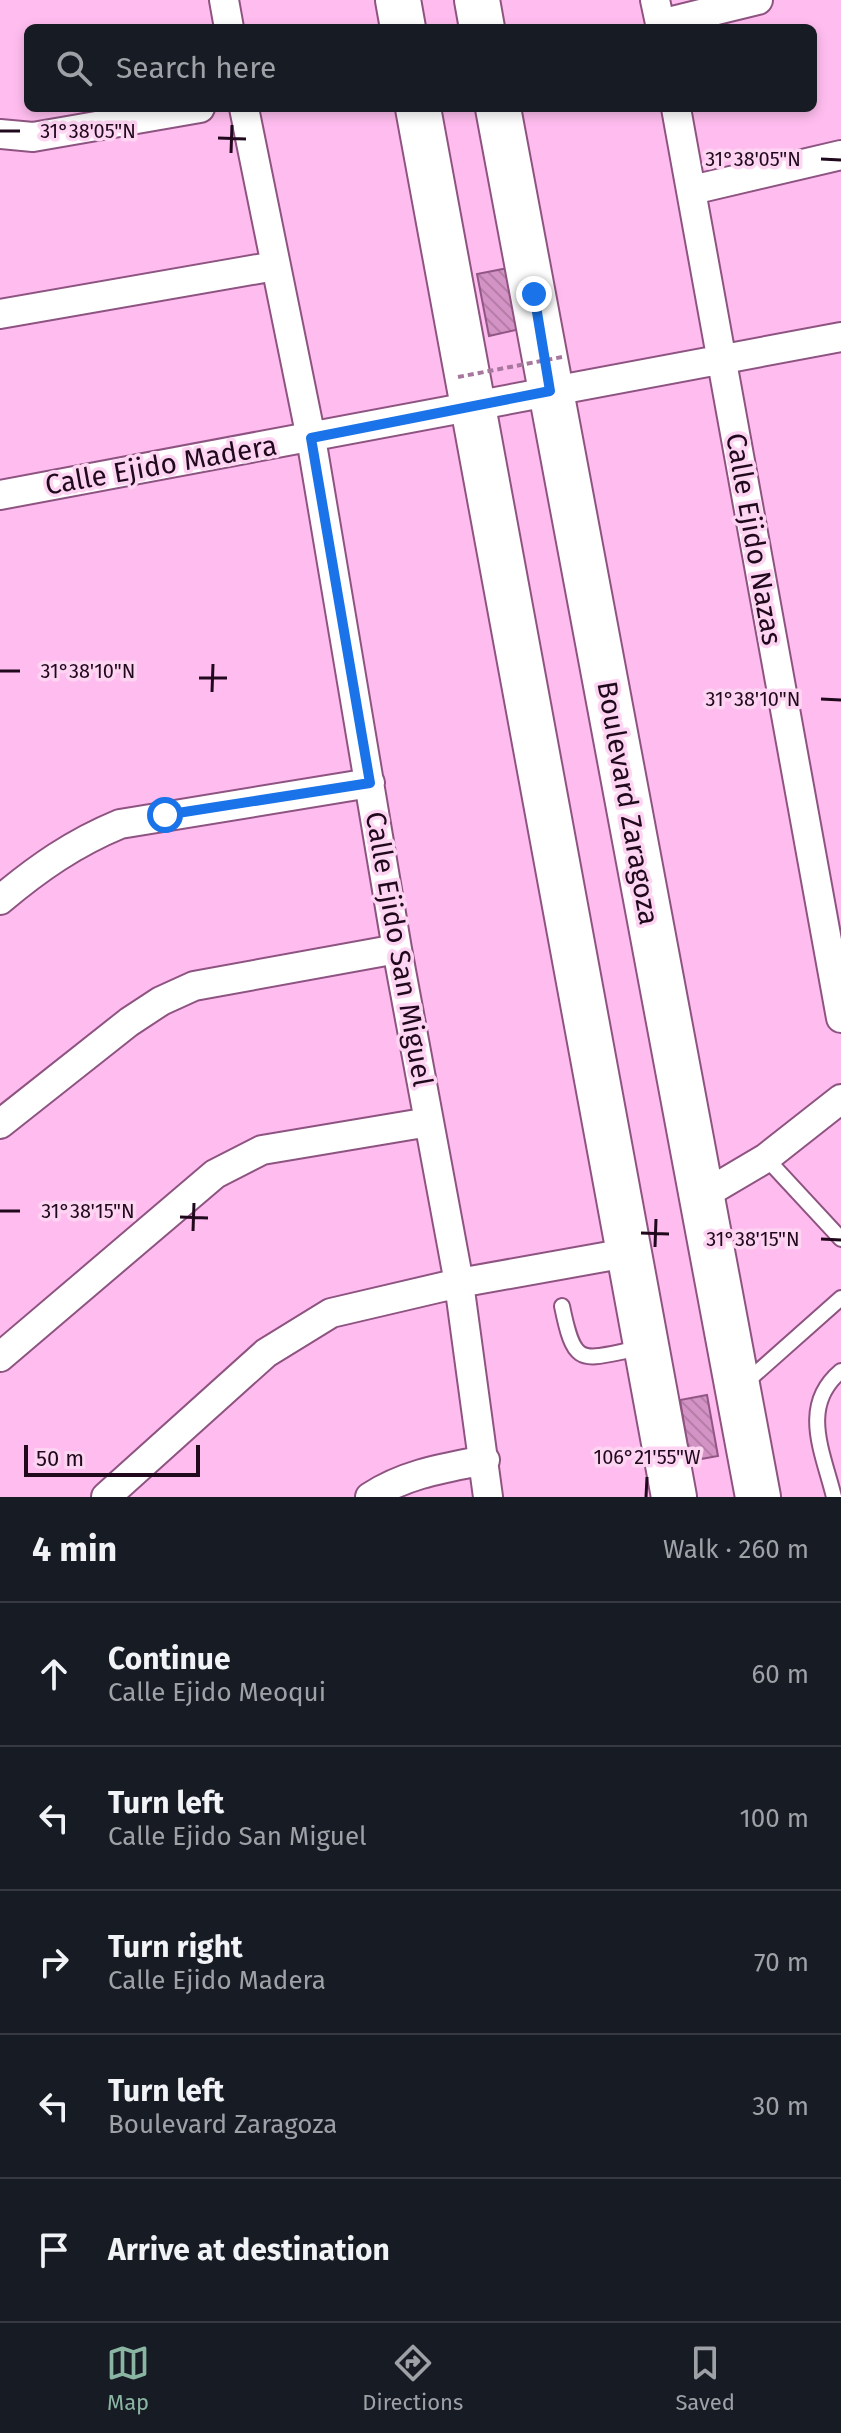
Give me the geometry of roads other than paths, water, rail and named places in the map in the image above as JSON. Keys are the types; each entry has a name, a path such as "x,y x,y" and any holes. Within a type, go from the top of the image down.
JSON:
{"main road":[{"path":"398,0 402,24"},
{"path":"477,0 481,24"},
{"path":"419,112 466,392 632,1252 674,1497"},
{"name":"Boulevard Zaragoza","path":"499,112 556,374 700,1197 737,1389 759,1467"}],"street":[{"path":"224,0 228,24"},
{"path":"659,17 758,0"},
{"path":"0,134 33,137 177,112"},
{"name":"Calle Ejido San Miguel","path":"245,112 311,438 397,949 459,1283 488,1497"},
{"name":"Calle Ejido Nazas","path":"677,112 841,1018"},
{"path":"692,190 841,155"},
{"path":"0,314 275,266"},
{"name":"Calle Ejido Madera","path":"0,495 311,438 466,392 556,374 723,360 841,337"},
{"path":"0,900 39,867 83,839 120,824 370,783"},
{"path":"0,1124 129,1022 161,1001 194,986 397,949"},
{"path":"700,1197 766,1158 841,1099"},
{"path":"0,1357 215,1174 262,1150 429,1122"},
{"path":"106,1497 266,1353 331,1313 459,1283 632,1252"},
{"path":"370,1497 386,1486 429,1471 485,1460"}],"lane":[{"path":"766,1158 841,1239"},
{"path":"737,1389 841,1298"},
{"path":"562,1306 570,1346 584,1356 649,1346"},
{"path":"834,1497 817,1426 817,1408 826,1383 841,1371"}]}
